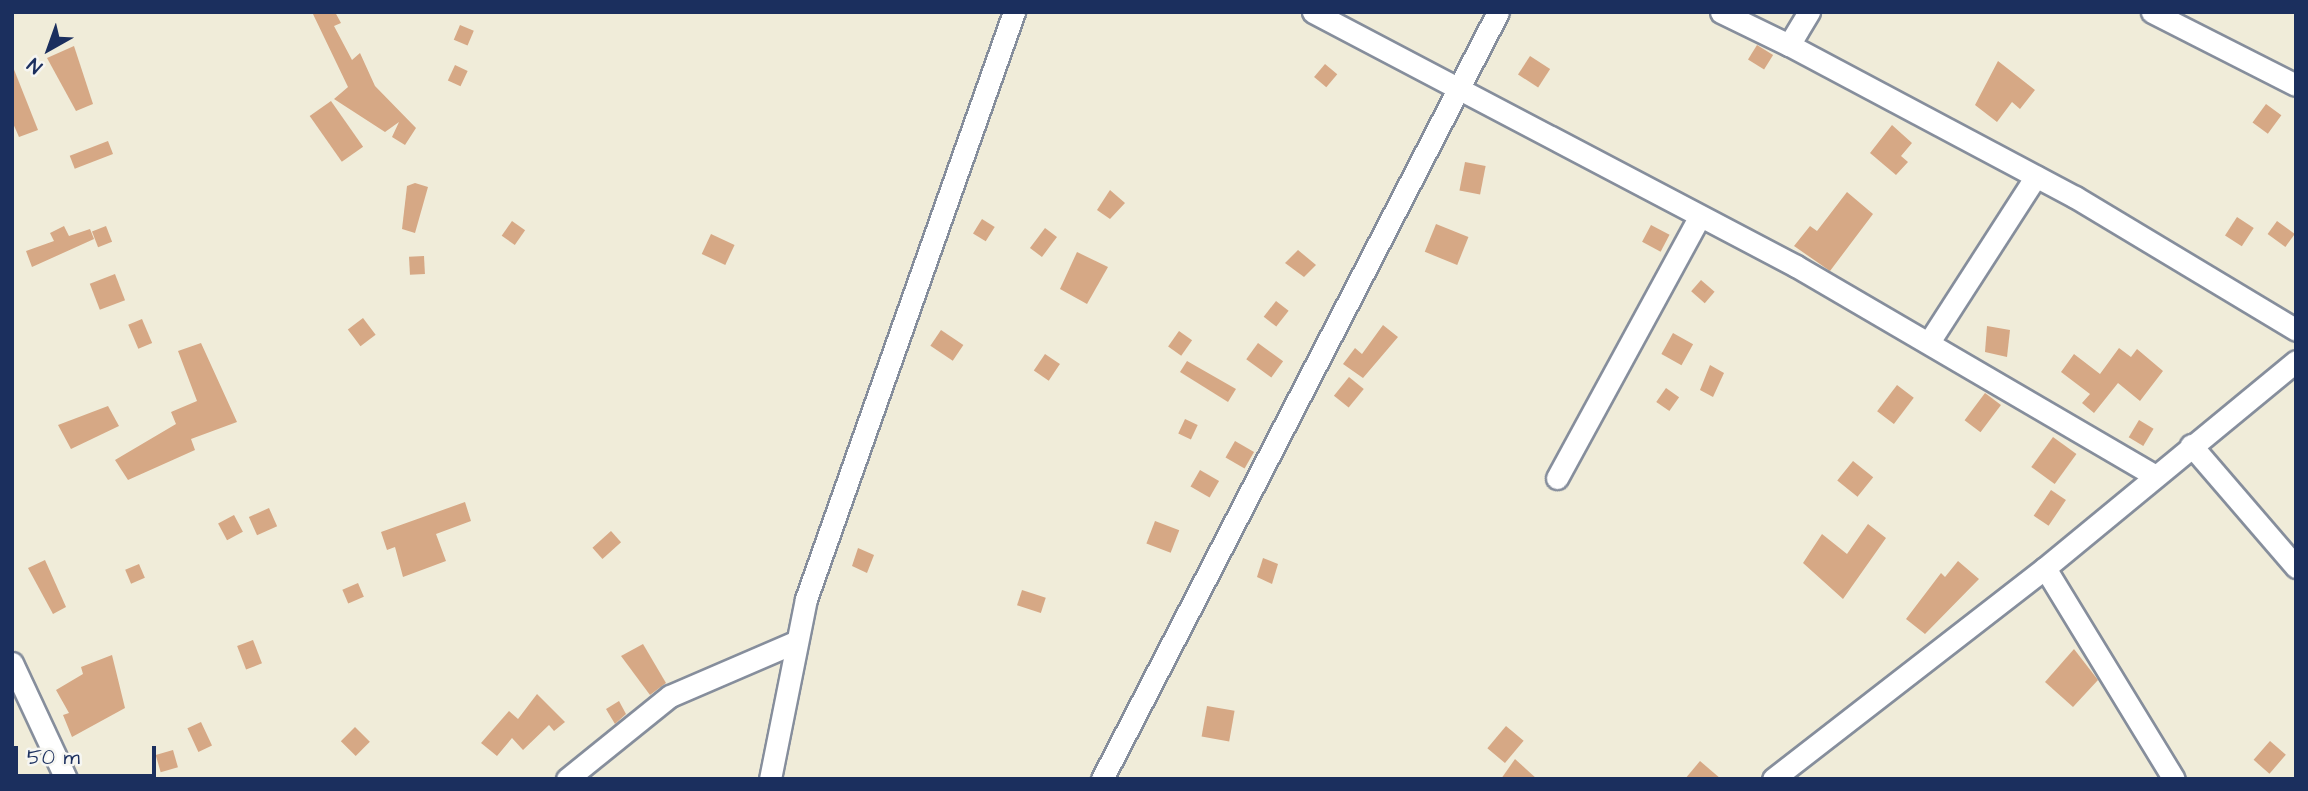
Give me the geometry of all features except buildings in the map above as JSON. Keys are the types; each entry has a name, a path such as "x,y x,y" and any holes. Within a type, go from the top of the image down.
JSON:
{"street":[{"path":"770,779 793,643 1014,12"},
{"path":"1313,12 1463,89 1929,342 2154,475"},
{"path":"1102,779 1463,89 1498,12"},
{"path":"1721,12 1789,45 2036,176 2296,330"},
{"path":"1789,45 1809,12"},
{"path":"2152,12 2296,85"},
{"path":"1929,342 2036,176"},
{"path":"1557,478 1700,216"},
{"path":"1773,779 2045,568 2296,360"},
{"path":"2192,445 2296,567"},
{"path":"2045,568 2174,779"},
{"path":"567,779 670,696 793,643"},
{"path":"12,663 66,779"}]}
